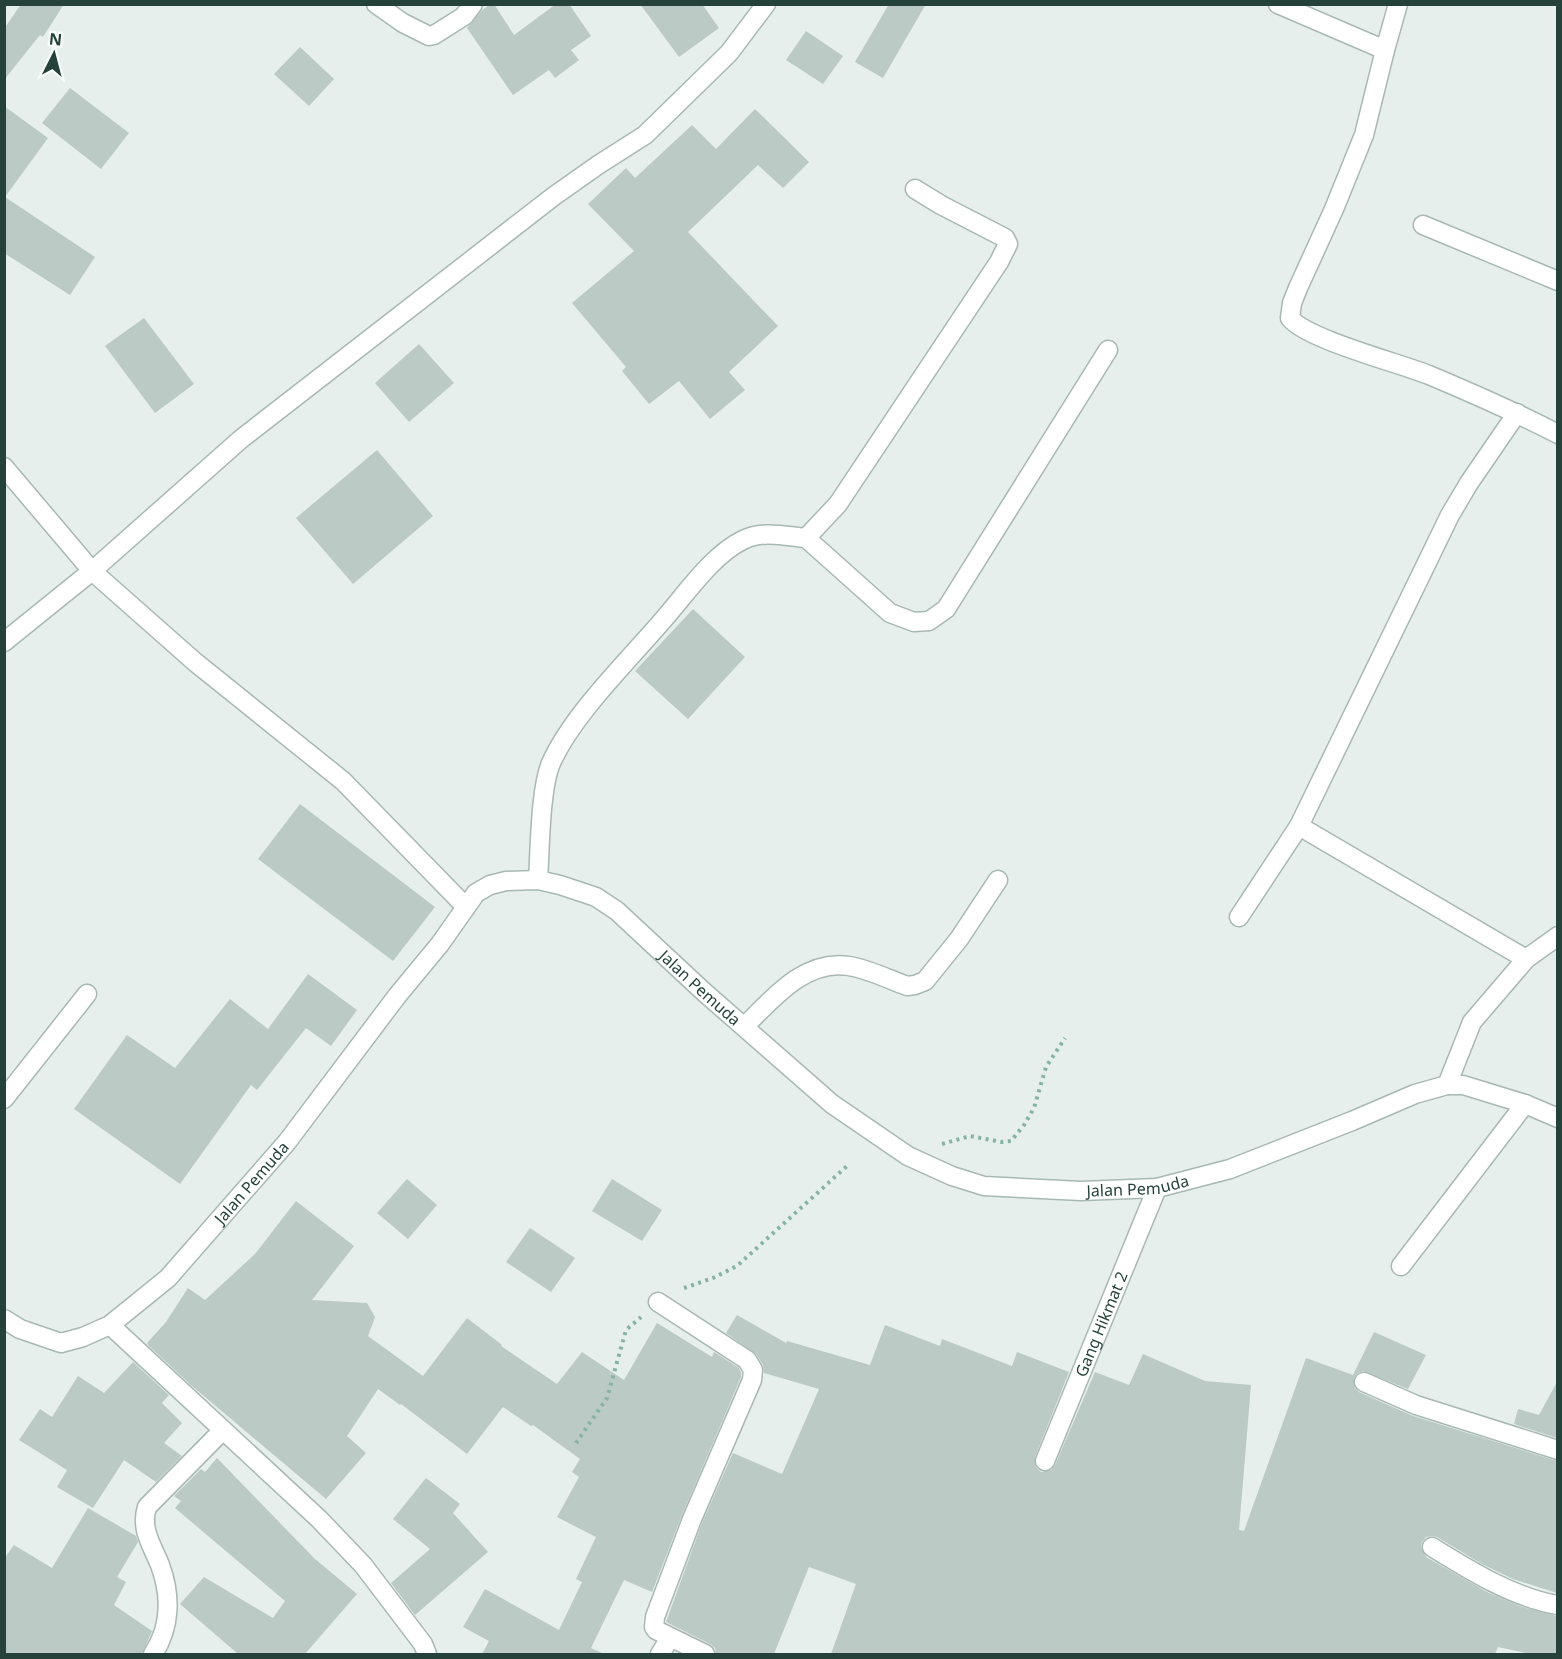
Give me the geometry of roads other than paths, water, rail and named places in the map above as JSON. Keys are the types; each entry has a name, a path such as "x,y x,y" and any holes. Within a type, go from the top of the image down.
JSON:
{"street":[{"path":"376,4 403,23 429,36 464,16 473,4"},
{"path":"4,642 92,571 241,439 554,196 645,135 729,53 766,4"},
{"path":"1278,4 1385,50"},
{"path":"1398,4 1364,135 1298,288 1292,303 1290,318 1294,323 1315,335 1426,374 1517,413 1557,434"},
{"path":"806,538 844,494 968,311 1008,244 1000,235 971,222 915,189"},
{"path":"1423,225 1557,281"},
{"path":"538,880 544,792 550,765 565,737 600,692 718,558 744,540 766,533 806,538 890,613 914,622 929,621 946,609 1108,350"},
{"path":"1239,917 1299,826 1450,515 1517,413"},
{"path":"4,467 92,571 195,662 343,781 466,907"},
{"path":"1299,826 1526,959"},
{"name":"Jalan Pemuda","path":"4,1319 20,1329 61,1343 83,1337 110,1325 168,1278 287,1142 476,893 490,885 514,880 538,880 597,897 618,911 704,992 832,1104 908,1156 952,1176 984,1186 1081,1191 1157,1188 1230,1169 1415,1094 1447,1085 1463,1085 1525,1104 1557,1118"},
{"path":"745,1026 796,979 834,965 852,966 907,986 925,981 958,939 998,880"},
{"path":"1447,1085 1472,1022 1526,959 1557,936"},
{"path":"4,1098 87,994"},
{"path":"1401,1266 1525,1104"},
{"name":"Gang Hikmat 2","path":"1046,1461 1157,1188"},
{"path":"658,1302 747,1360 753,1370 752,1380 692,1519 655,1617 654,1627 669,1638 705,1654"},
{"path":"110,1325 319,1519 363,1565 423,1644 427,1654"},
{"path":"1364,1382 1416,1405 1557,1450"},
{"path":"153,1654 161,1643 168,1621 160,1566 149,1542 143,1518 147,1508 223,1430"},
{"path":"1432,1547 1501,1587 1522,1596 1557,1605"},
{"path":"660,1654 669,1638"}]}
